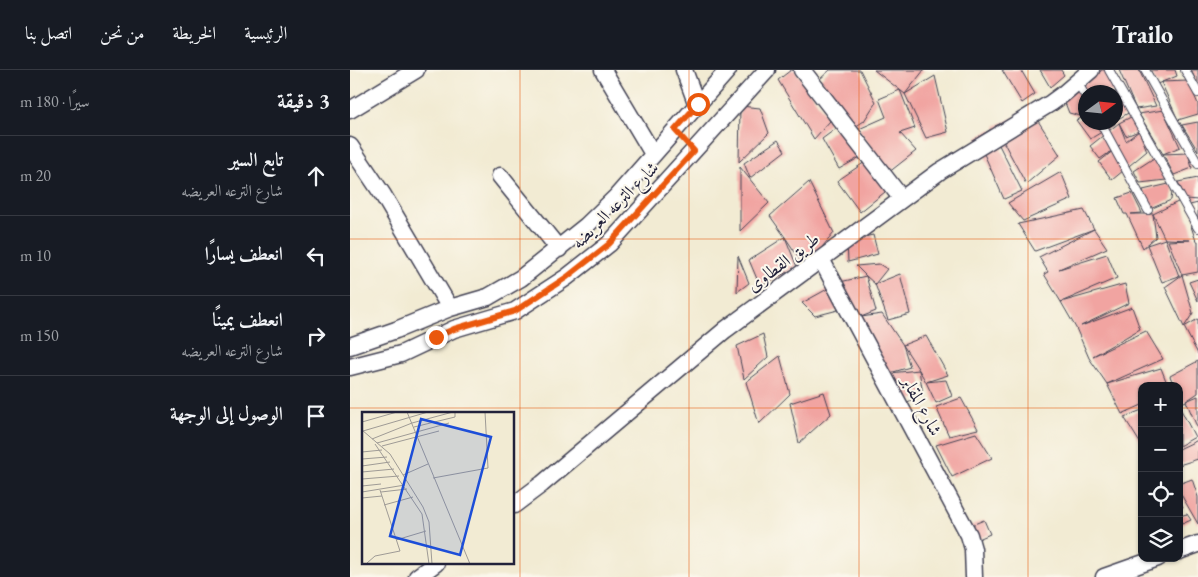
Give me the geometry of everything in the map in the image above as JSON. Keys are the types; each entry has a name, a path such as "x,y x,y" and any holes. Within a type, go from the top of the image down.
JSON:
{"street":[{"path":"350,110 416,70"},
{"path":"603,70 653,154"},
{"path":"684,70 698,104"},
{"name":"شارع الترعه العريضه","path":"350,367 401,354 454,329 515,311 567,277 609,244 767,70"},
{"path":"802,70 902,199"},
{"name":"طريق القطاوى","path":"515,504 542,484 725,330 940,171 1051,103 1073,76 1091,70"},
{"name":"شارع الترعه العريضه","path":"350,346 450,308 488,297 521,278 559,250 616,197 698,104 721,73"},
{"path":"675,130 694,151"},
{"path":"350,146 388,202 450,308"},
{"path":"500,176 559,250"},
{"name":"شارع المقابر","path":"821,259 968,535 973,550 974,577"},
{"path":"1183,550 1198,544"},
{"path":"1104,577 1147,562"},
{"path":"417,577 435,564"}],"lane":[{"path":"1109,70 1198,228"},
{"path":"1145,70 1198,164"},
{"path":"1185,70 1198,93"},
{"path":"1104,130 1148,210"}],"building":[{"path":"791,70 795,70 830,121 814,139 778,80"},
{"path":"830,70 860,70 876,102 864,121 855,127 820,79"},
{"path":"874,70 924,70 905,94"},
{"path":"1002,70 1021,70 1035,94 1022,103"},
{"path":"1040,70 1061,70 1064,75 1050,87"},
{"path":"1102,70 1109,70 1115,85 1083,85"},
{"path":"1119,70 1139,70 1156,106 1136,109"},
{"path":"1150,70 1175,70 1177,76 1157,84"},
{"path":"1191,70 1198,70 1198,85"},
{"path":"935,76 948,132 926,138 905,94"},
{"path":"1188,81 1198,104 1198,114 1178,120 1161,82"},
{"path":"1078,88 1078,115 1069,113 1062,95"},
{"path":"900,90 915,128 900,133 916,151 888,173 859,129 886,117 879,99"},
{"path":"1123,100 1130,112 1123,116"},
{"path":"740,106 760,108 769,133 739,162"},
{"path":"1031,110 1060,155 1026,184 995,126"},
{"path":"1163,110 1180,147 1163,154 1139,114"},
{"path":"1133,116 1139,131 1126,136 1123,130 1123,121"},
{"path":"1198,122 1198,151 1182,125"},
{"path":"841,125 862,156 839,169 822,139"},
{"path":"991,129 1022,191 1004,199 977,138"},
{"path":"1083,130 1105,130 1090,139"},
{"path":"1110,130 1122,130 1126,141 1139,131 1147,151 1112,180 1099,162 1120,145 1100,159 1090,146"},
{"path":"778,140 785,151 750,178 744,163"},
{"path":"1188,153 1192,168 1174,175 1163,154"},
{"path":"1154,158 1166,180 1140,183 1134,171"},
{"path":"865,162 890,188 860,212 837,181"},
{"path":"740,167 769,203 740,231"},
{"path":"1061,172 1072,199 1023,221 1008,203"},
{"path":"1198,178 1198,200 1186,199 1178,182"},
{"path":"809,182 834,233 805,267 770,216"},
{"path":"1173,183 1171,200 1148,210 1143,190"},
{"path":"1132,193 1142,213 1131,214 1153,214 1156,237 1143,248 1117,198"},
{"path":"1182,200 1196,241 1198,241 1198,272 1182,275 1168,241 1190,240 1165,239 1153,214"},
{"path":"1198,203 1198,224 1190,205"},
{"path":"1084,210 1094,229 1035,251 1018,224"},
{"path":"1094,229 1107,248 1059,269 1107,254 1117,278 1061,302 1044,274 1048,272 1039,257"},
{"path":"873,235 878,254 848,262 847,241"},
{"path":"785,237 797,267 760,286 749,260"},
{"path":"1165,239 1179,276 1162,282 1147,245"},
{"path":"738,256 749,283 737,292"},
{"path":"879,264 887,269 875,284 856,266"},
{"path":"900,274 910,314 888,320 875,284"},
{"path":"1182,275 1193,313 1184,327 1165,287"},
{"path":"866,276 876,311 861,317 882,314 903,345 910,367 890,373 919,370 923,394 902,405 840,282"},
{"path":"1198,279 1198,301 1189,282"},
{"path":"1125,284 1129,303 1081,326 1132,307 1140,329 1093,356 1146,331 1163,359 1107,384 1089,358 1076,328 1061,302"},
{"path":"831,287 838,310 815,316 802,303"},
{"path":"1198,319 1198,354 1184,327"},
{"path":"763,334 768,357 744,379 737,346"},
{"path":"926,336 948,375 926,382 903,345"},
{"path":"780,356 790,394 759,424 746,382"},
{"path":"1198,361 1198,393 1183,402 1183,382 1172,382 1170,376"},
{"path":"1161,368 1166,382 1138,382 1138,407 1122,414 1107,384"},
{"path":"946,380 952,396 936,403 926,382"},
{"path":"824,392 831,414 799,443 790,403"},
{"path":"1198,396 1198,429 1186,401"},
{"path":"961,398 978,429 949,436 936,407"},
{"path":"1138,412 1138,440 1124,417"},
{"path":"1183,414 1195,437 1183,444"},
{"path":"976,433 992,458 952,477 936,445"},
{"path":"1198,440 1198,459 1183,464 1183,447"},
{"path":"1192,479 1198,497 1198,524 1183,498 1183,482"},
{"path":"1187,514 1191,520 1183,524 1183,515"},
{"path":"984,520 990,534 974,541 967,527"}],"route":[{"path":"436,337 454,329 515,311 567,277 609,244 694,151 675,130 698,104"}]}
